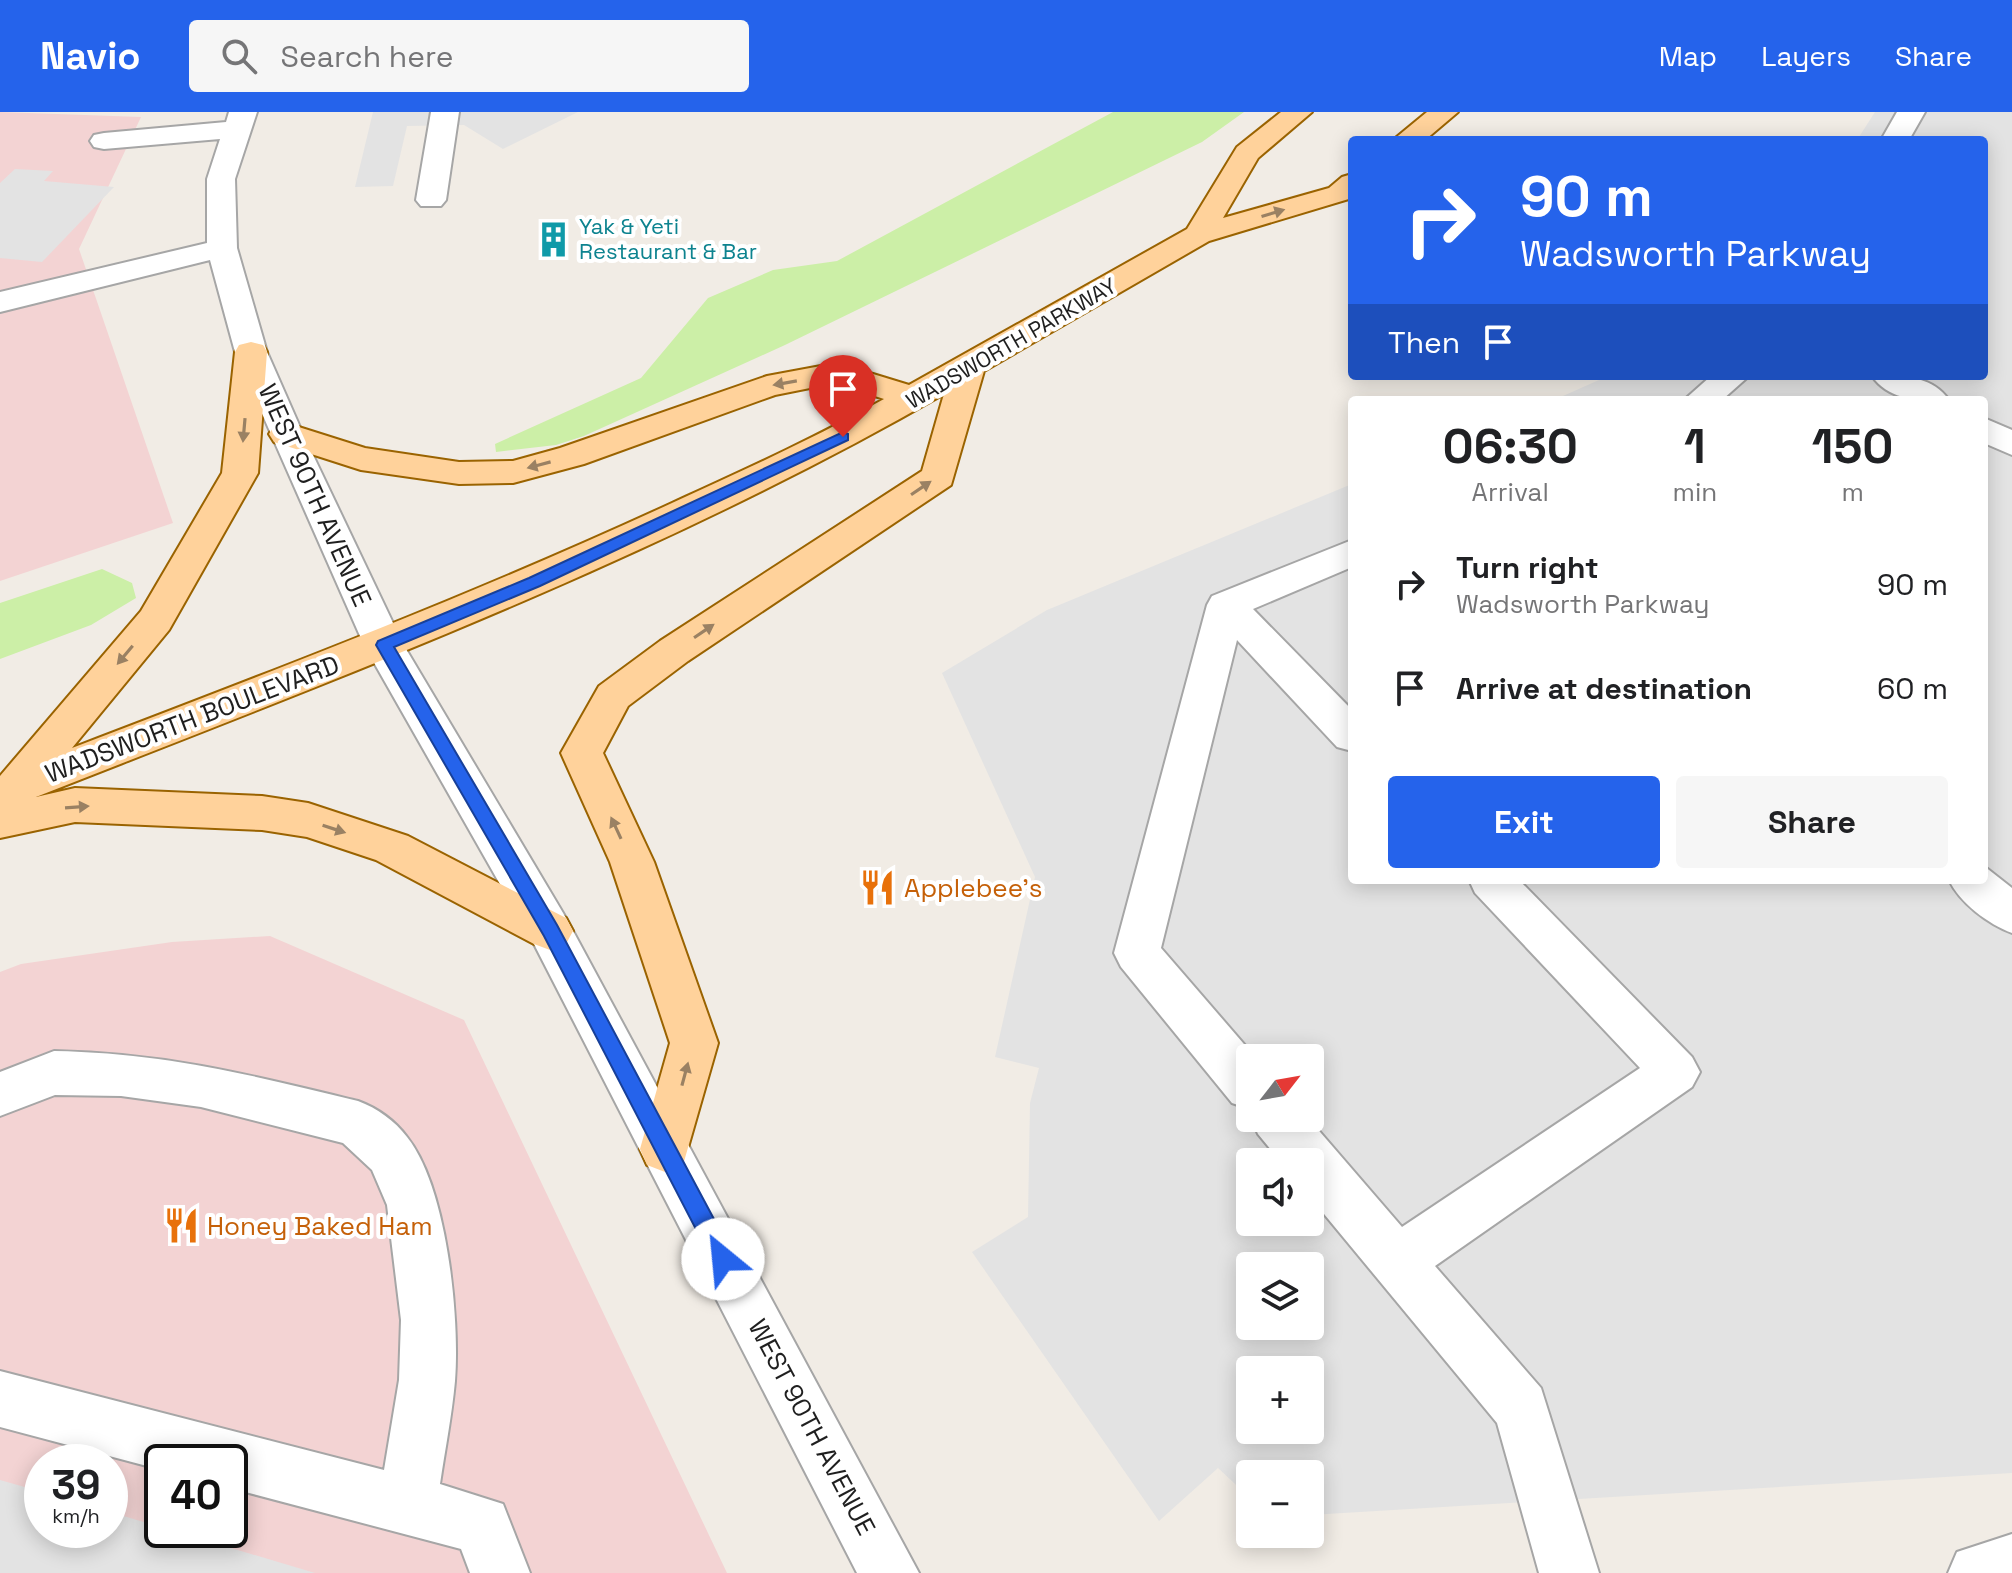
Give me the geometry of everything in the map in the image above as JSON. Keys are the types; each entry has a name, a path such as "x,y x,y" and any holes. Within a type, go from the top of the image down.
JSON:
{"main road":[{"name":"WADSWORTH PARKWAY","path":"1198,235 1247,153 1298,112"},
{"path":"1412,136 1444,112"},
{"name":"WADSWORTH PARKWAY","path":"384,645 521,588 692,510 915,398 1198,235 1339,194 1348,186"},
{"path":"5,800 155,620 240,473 251,352"},
{"path":"665,1149 694,1043 632,862 582,753 613,696 674,651 938,477 968,368"},
{"path":"286,434 361,459 459,473 513,472 572,456 781,384 837,373 915,398"},
{"name":"WADSWORTH BOULEVARD","path":"5,800 384,645"},
{"path":"5,800 262,813 308,820 392,848 550,931"}],"street":[{"path":"431,200 445,112"},
{"path":"1897,136 1911,112"},
{"path":"104,141 240,121"},
{"name":"WEST 90TH AVENUE","path":"240,121 221,179 222,248 251,352 286,434 384,645 550,931 889,1573"},
{"path":"0,302 222,248"},
{"path":"1706,396 1727,380"},
{"path":"1896,380 1925,396"},
{"path":"1988,431 2012,444"},
{"path":"1226,605 1348,555"},
{"path":"1226,605 1348,732"},
{"path":"1226,605 1137,953 1236,1070"},
{"path":"1397,1261 1675,1072 1495,884"},
{"path":"1976,884 2012,914"},
{"path":"0,1094 54,1073 121,1074 201,1085 358,1124 390,1154 413,1205 428,1320 427,1380 408,1505"},
{"path":"1288,1132 1521,1408 1569,1573"},
{"path":"0,1399 482,1525 500,1573"},
{"path":"1978,1573 2012,1564"}],"shaded area":[{"path":"0,112 141,117 79,249 173,523 0,581"},
{"path":"373,112 578,112 503,149 464,125 407,126 393,186 355,187"},
{"path":"1875,112 2012,112 2012,1473 1324,1514 1324,1460 1236,1460 1236,1485 1218,1468 1159,1521 972,1252 1028,1217 1030,1103 1039,1068 995,1057 1035,877 942,673 1047,610 1348,486 1348,884 1988,884 1988,396 1563,396 1599,380 1988,380 1988,136 1860,136"},
{"path":"15,169 53,171 44,181 114,187 42,262 0,258 0,183"},
{"path":"270,936 464,1020 727,1573 0,1573 0,972 21,964 172,942"},
{"path":"0,1480 24,1487 24,1548 128,1548 128,1517 144,1522 144,1548 231,1548 315,1573 0,1573"}],"green space":[{"path":"1113,112 1244,112 1202,142 785,345 584,436 556,445 496,452 495,444 641,378 708,298 773,270 837,261"},
{"path":"102,569 132,583 136,598 91,625 0,659 0,603"}],"place":[{"name":"Yak & Yeti Restaurant & Bar","path":"553,239"},
{"name":"Applebee's","path":"878,888"},
{"name":"Honey Baked Ham","path":"181,1226"}],"route":[{"path":"723,1259 550,931 384,645 535,582 843,437"}]}
